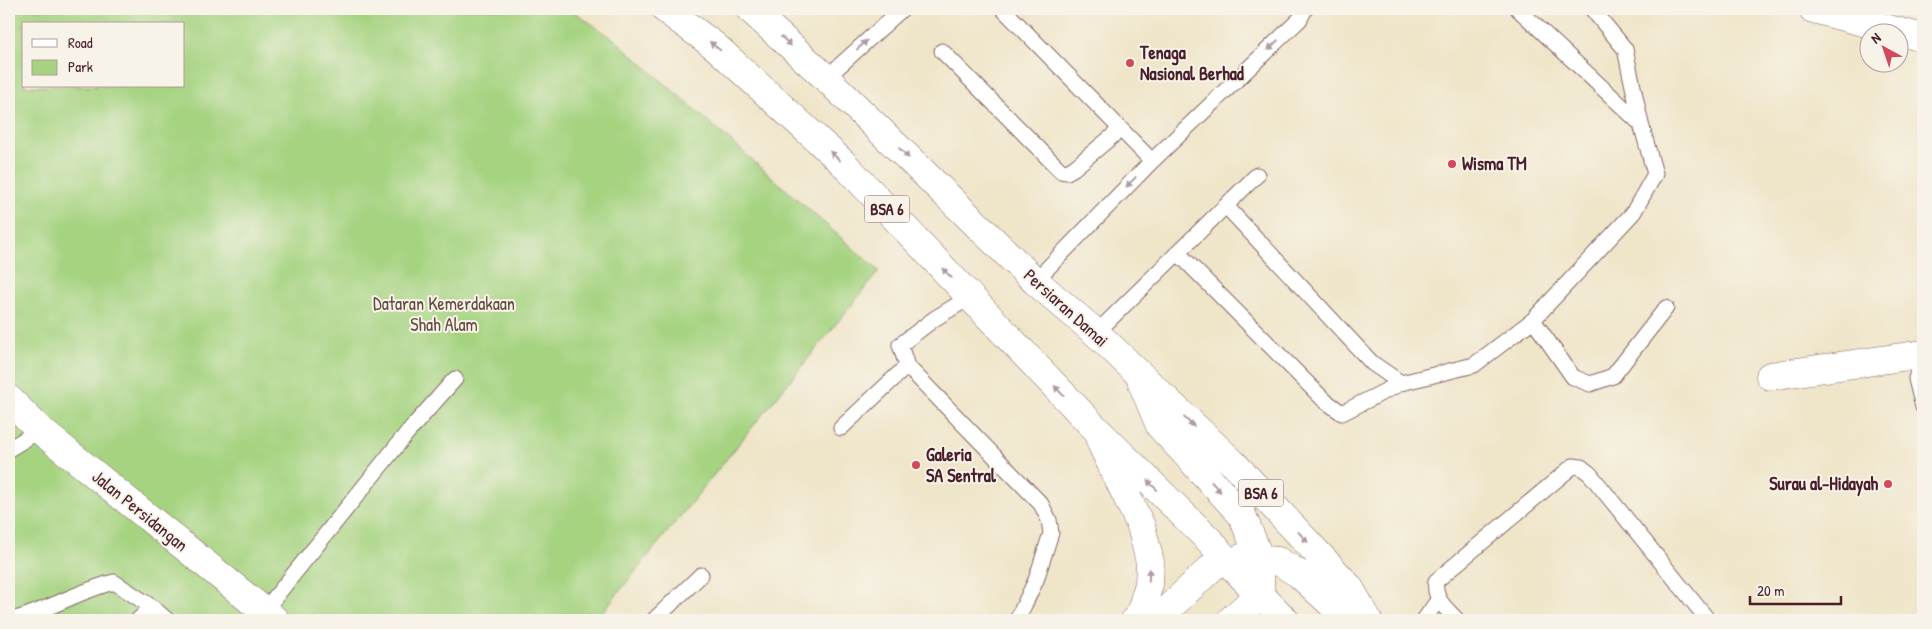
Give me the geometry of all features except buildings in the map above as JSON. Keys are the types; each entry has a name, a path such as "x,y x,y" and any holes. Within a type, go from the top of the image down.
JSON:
{"main road":[{"name":"BSA 6","path":"665,9 716,47 842,162 1093,426 1212,543 1222,557 1284,620"},
{"name":"Persiaran Damai","path":"750,9 826,78 1035,281 1096,334 1234,464 1349,587 1368,620"},
{"path":"1813,9 1923,38"},
{"path":"1770,376 1923,354"},
{"path":"1140,377 1160,426 1242,515 1260,559 1260,594 1231,620"},
{"name":"Jalan Persidangan","path":"9,399 40,430 270,616"},
{"path":"1093,426 1141,526 1150,562 1149,584 1140,614 1135,620"},
{"path":"1156,620 1222,557 1278,561 1298,574 1348,620"}],"lane":[{"path":"826,78 902,9"},
{"path":"1003,9 1152,161"},
{"path":"1035,281 1152,161 1300,19 1305,9"},
{"path":"1518,9 1641,124"},
{"path":"1179,254 1324,400 1342,412 1401,383 1474,364 1533,320 1633,213 1655,174 1641,124 1625,49 1592,9"},
{"path":"942,51 1061,171 1068,172 1074,168 1122,130"},
{"path":"1096,334 1257,175"},
{"path":"1226,206 1372,363 1401,383"},
{"path":"970,297 934,319 900,345 908,366 1041,504 1049,520 1051,533 1045,555 1036,580 1016,620"},
{"path":"1533,320 1573,376 1590,384 1613,376 1666,308"},
{"path":"1923,354 1916,379 1923,407"},
{"path":"841,428 908,366"},
{"path":"270,616 407,433 455,379"},
{"path":"9,449 40,430"},
{"path":"1457,620 1438,600 1434,590 1436,581 1574,466 1581,467 1590,474 1708,620"},
{"path":"654,620 701,575"},
{"path":"12,620 36,614 72,596 114,582 152,607 167,620"},
{"path":"1424,620 1438,600"},
{"path":"138,620 152,607"}],"green space":[{"name":"Dataran Kemerdakaan Shah Alam","path":"9,9 570,9 615,40 879,271 596,620 9,620"}],"place":[{"name":"Tenaga Nasional Berhad","path":"1130,63"},
{"name":"Wisma TM","path":"1452,164"},
{"name":"Galeria SA Sentral","path":"916,465"},
{"name":"Surau al-Hidayah","path":"1888,484"}]}
